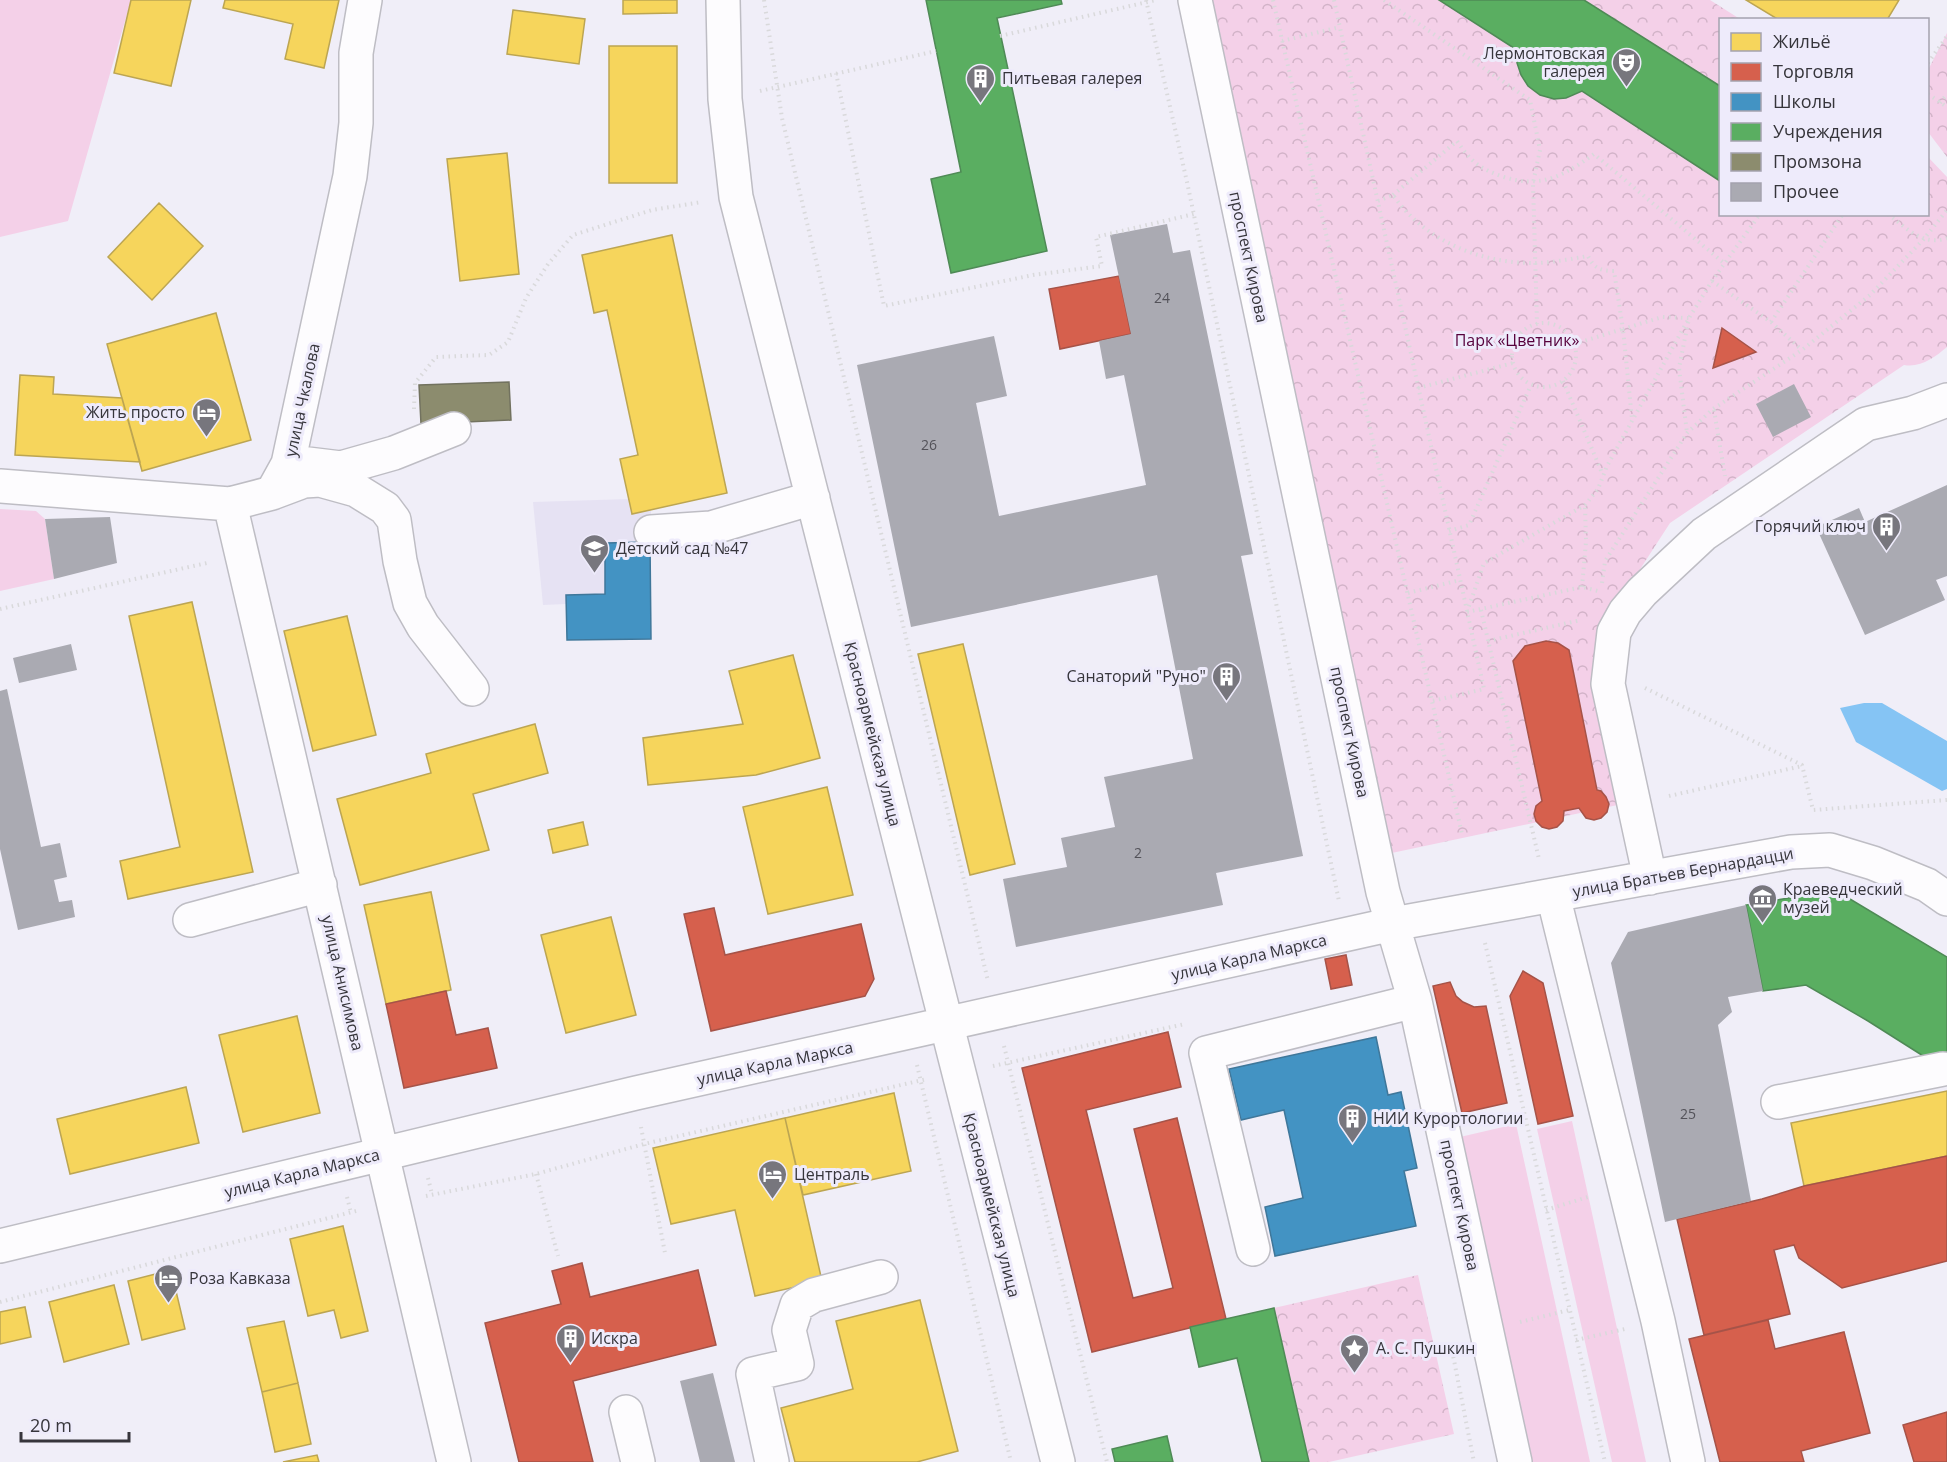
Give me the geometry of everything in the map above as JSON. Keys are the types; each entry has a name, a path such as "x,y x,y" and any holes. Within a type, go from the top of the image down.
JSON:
{"street":[{"name":"улица Чкалова","path":"272,493 288,464 350,176 356,123 356,53 365,0"},
{"name":"Красноармейская улица","path":"723,0 725,99 736,197 1058,1462"},
{"name":"проспект Кирова","path":"1195,0 1383,892 1415,1001 1515,1462"},
{"path":"1650,878 1608,684 1614,632 1625,612 1642,592 1704,534 1866,424 1913,413 1947,400"},
{"path":"288,464 314,463 341,468 394,453 454,429"},
{"path":"0,486 230,504 272,493 304,481 320,480 356,490 385,508 394,520 400,561 411,603 423,626 472,689"},
{"path":"651,532 711,528 813,498"},
{"name":"улица Анисимова","path":"230,504 454,1462"},
{"name":"улица Братьев Бернардацци","path":"1553,895 1791,852 1830,850 1873,863 1927,885 1947,899"},
{"path":"190,920 320,885"},
{"name":"улица Карла Маркса","path":"0,1246 636,1094 1393,924 1553,895"},
{"path":"1553,895 1658,1321 1688,1462"},
{"path":"1253,1249 1206,1053 1415,1001"},
{"path":"1778,1102 1943,1069"},
{"path":"772,1462 753,1374 797,1364 789,1330 797,1305 814,1294 881,1277"},
{"path":"626,1412 638,1462"}],"path":[{"path":"764,0 782,118 996,1014 1107,1462"},
{"path":"1000,36 1156,0"},
{"path":"1273,0 1462,834"},
{"path":"1334,0 1484,689 1432,701"},
{"path":"1384,0 1530,100 1540,150 1533,183 1537,324"},
{"path":"1146,1 1194,214 1339,902"},
{"path":"1282,41 1340,27"},
{"path":"1929,62 1947,36"},
{"path":"725,99 936,51"},
{"path":"836,73 884,306 1033,275 1102,266 1096,237 1194,214"},
{"path":"1940,103 1947,94"},
{"path":"1929,95 1947,107"},
{"path":"1378,201 1393,195 1457,141 1479,167 1520,182 1533,183 1551,179 1575,168 1594,154 1725,264"},
{"path":"1393,195 1403,210 1430,233 1457,247 1497,260 1536,263 1588,256 1593,266 1604,271 1614,271 1623,329 1632,420"},
{"path":"394,453 414,411 415,383 436,357 489,355 508,342 526,298 548,264 573,235 652,210 736,197"},
{"path":"1467,612 1582,587 1600,592 1605,561 1687,434 1713,409 1802,350 1870,295 1923,240 1947,210"},
{"path":"1467,612 1484,564 1586,506 1598,489 1632,420 1689,318 1712,281 1759,216"},
{"path":"1771,322 1842,216"},
{"path":"1891,216 1923,240 1938,242 1947,238"},
{"path":"1712,281 1771,322 1802,350"},
{"path":"1574,344 1662,317 1689,318"},
{"path":"1687,434 1679,368 1689,318"},
{"path":"1548,323 1557,326 1566,332 1574,344 1576,359 1574,369 1563,381 1549,387 1531,385 1519,376 1513,363 1514,345 1519,335 1527,328 1537,324 1548,323"},
{"path":"1418,388 1513,363"},
{"path":"1563,381 1603,476"},
{"path":"1449,531 1469,525 1531,385"},
{"path":"1713,409 1733,516"},
{"path":"1582,587 1586,506"},
{"path":"0,609 242,555"},
{"path":"1408,592 1460,580"},
{"path":"1481,610 1539,860"},
{"path":"1488,641 1605,614 1614,632"},
{"path":"1610,670 1802,765 1813,810 1947,800"},
{"path":"1634,804 1802,765"},
{"path":"1485,939 1605,1462"},
{"path":"0,1302 394,1202 536,1174 644,1144 921,1080 1190,1022"},
{"path":"909,1033 1011,1462"},
{"path":"636,1094 665,1253"},
{"path":"536,1174 558,1256"},
{"path":"1546,1210 1625,1185"},
{"path":"1528,1321 1569,1310"},
{"path":"1576,1340 1658,1321"},
{"path":"1449,1337 1474,1462"}],"shaded area":[{"name":"Детский сад №47","path":"629,499 651,509 651,639 567,640 566,604 543,605 533,502"}],"green space":[{"path":"0,0 131,0 68,221 0,237"},
{"name":"Парк «Цветник»","path":"1195,0 1710,0 1738,18 1719,18 1719,216 1929,216 1929,158 1947,177 1947,347 1922,363 1904,365 1670,523 1602,628 1627,803 1387,854"},
{"path":"1947,33 1947,157 1929,133 1929,68"},
{"path":"0,509 36,511 45,519 54,579 0,591"},
{"path":"1572,1121 1646,1462 1612,1462 1537,1129"},
{"path":"1516,1124 1590,1462 1531,1462 1460,1137"},
{"path":"1418,1275 1454,1434 1329,1462 1309,1462 1274,1308"}],"water":[{"path":"1864,703 1882,703 1947,741 1947,789 1942,791 1856,742 1840,708"}],"building: Жильё":[{"path":"131,0 191,0 171,86 114,73"},
{"path":"225,0 339,0 324,68 285,59 293,24 223,8"},
{"path":"623,0 677,0 677,13 623,14"},
{"path":"1746,0 1899,0 1888,18 1776,18"},
{"path":"513,10 585,19 579,64 507,54"},
{"path":"609,46 677,46 677,183 609,183"},
{"path":"507,153 519,274 460,281 447,159"},
{"path":"159,203 203,246 152,300 108,257"},
{"path":"672,235 727,493 632,514 620,459 638,455 607,310 594,313 582,255"},
{"path":"216,313 251,440 142,471 107,344"},
{"path":"20,375 54,377 53,394 122,398 140,462 15,455"},
{"path":"192,602 253,872 128,899 120,861 180,847 129,616"},
{"path":"347,616 376,735 313,751 284,631"},
{"path":"963,644 1015,864 970,875 918,654"},
{"path":"793,655 820,758 756,775 648,785 643,738 743,724 729,671"},
{"path":"535,724 548,773 473,794 489,850 360,885 337,799 431,773 426,754"},
{"path":"827,787 853,895 768,914 743,807"},
{"path":"583,822 588,845 553,853 548,830"},
{"path":"431,892 451,990 386,1004 364,905"},
{"path":"611,917 636,1015 566,1033 541,935"},
{"path":"297,1016 320,1113 243,1132 219,1035"},
{"path":"186,1087 199,1143 70,1174 57,1119"},
{"path":"1947,1091 1947,1156 1804,1186 1791,1123"},
{"path":"894,1093 911,1171 803,1195 785,1118"},
{"path":"785,1118 822,1281 755,1296 735,1210 671,1224 653,1148"},
{"path":"343,1226 368,1331 341,1338 334,1310 308,1316 290,1239"},
{"path":"171,1270 185,1329 142,1340 128,1281"},
{"path":"114,1285 129,1344 64,1362 49,1302"},
{"path":"920,1300 958,1451 917,1462 795,1462 781,1408 853,1389 836,1321"},
{"path":"25,1307 31,1337 0,1344 0,1312"},
{"path":"284,1321 298,1383 262,1392 247,1328"},
{"path":"298,1383 311,1444 275,1452 262,1392"},
{"path":"317,1455 319,1462 283,1462"}],"building: Торговля":[{"path":"1119,276 1131,334 1060,349 1049,289"},
{"path":"1722,328 1756,352 1713,368"},
{"path":"1546,641 1558,643 1569,650 1597,790 1601,791 1609,804 1607,812 1601,818 1594,820 1586,818 1579,808 1564,811 1563,821 1557,827 1549,829 1542,827 1536,821 1534,814 1536,806 1542,801 1513,661 1525,646"},
{"path":"714,908 725,955 861,924 874,979 865,996 711,1031 684,914"},
{"path":"1346,955 1352,985 1331,989 1325,959"},
{"path":"1523,971 1543,983 1573,1116 1538,1124 1510,996"},
{"path":"1450,982 1456,996 1463,1002 1474,1007 1486,1006 1507,1103 1462,1113 1433,986"},
{"path":"446,991 456,1035 488,1028 497,1068 404,1088 386,1004"},
{"path":"1168,1032 1181,1087 1086,1110 1133,1298 1173,1288 1134,1129 1177,1118 1226,1319 1092,1352 1022,1068"},
{"path":"1947,1156 1947,1261 1842,1288 1799,1258 1794,1245 1774,1250 1790,1314 1704,1335 1677,1219 1762,1199 1804,1186"},
{"name":"Искра","path":"582,1263 590,1297 698,1270 716,1345 573,1381 593,1462 519,1462 485,1323 561,1304 552,1271"},
{"path":"1768,1320 1775,1349 1844,1332 1870,1433 1801,1451 1804,1462 1720,1462 1689,1339"},
{"path":"1947,1412 1947,1462 1914,1462 1903,1425"}],"building: Школы":[{"path":"650,542 651,639 567,640 566,595 605,594 605,543"},
{"name":"НИИ Курортологии","path":"1376,1037 1388,1095 1401,1092 1417,1168 1404,1171 1416,1226 1275,1256 1265,1207 1303,1198 1284,1110 1241,1120 1229,1069"}],"building: Учреждения":[{"name":"Питьевая галерея","path":"926,0 1061,0 1062,4 997,18 1047,251 951,273 931,179 961,172"},
{"name":"Лермонтовская галерея","path":"1439,0 1584,0 1719,85 1719,180 1582,91 1566,98 1554,99 1540,95 1528,86 1521,75 1517,63 1517,50"},
{"path":"1825,892 1850,899 1947,957 1947,1071 1806,985 1763,991 1746,905"},
{"path":"1274,1308 1309,1462 1262,1462 1237,1358 1199,1367 1190,1327"},
{"path":"1167,1436 1173,1462 1115,1462 1112,1449"}],"building: Промзона":[{"path":"509,382 511,420 421,424 419,385"}],"building: Прочее":[{"path":"1167,224 1173,253 1190,250 1253,554 1241,556 1303,856 1216,873 1223,905 1016,947 1003,879 1067,867 1061,838 1115,827 1104,777 1193,759 1157,575 911,627 857,365 994,336 1007,396 976,403 999,516 1146,485 1124,375 1106,379 1099,341 1131,334 1110,235"},
{"path":"1794,384 1811,417 1773,437 1756,404"},
{"name":"Горячий ключ","path":"1947,485 1947,576 1936,580 1945,600 1865,635 1816,527 1859,508 1865,522"},
{"path":"110,517 117,563 54,579 45,519"},
{"path":"71,644 77,670 19,683 13,658"},
{"path":"7,689 41,847 60,843 67,877 54,880 59,902 72,900 75,917 18,930 0,849 0,691"},
{"path":"1746,905 1763,991 1728,997 1732,1012 1718,1025 1751,1201 1665,1222 1611,963 1628,932"},
{"path":"713,1373 735,1462 700,1462 680,1381"}],"place":[{"name":"Лермонтовская галерея","path":"1626,88"},
{"name":"Питьевая галерея","path":"981,104"},
{"name":"Жить просто","path":"206,438"},
{"name":"Горячий ключ","path":"1887,552"},
{"name":"Детский сад №47","path":"595,574"},
{"name":"Санаторий \"Руно\"","path":"1227,702"},
{"name":"Краеведческий музей","path":"1762,924"},
{"name":"НИИ Курортологии","path":"1352,1144"},
{"name":"Централь","path":"773,1200"},
{"name":"Роза Кавказа","path":"168,1304"},
{"name":"Искра","path":"570,1364"},
{"name":"А. С. Пушкин","path":"1355,1374"}]}
